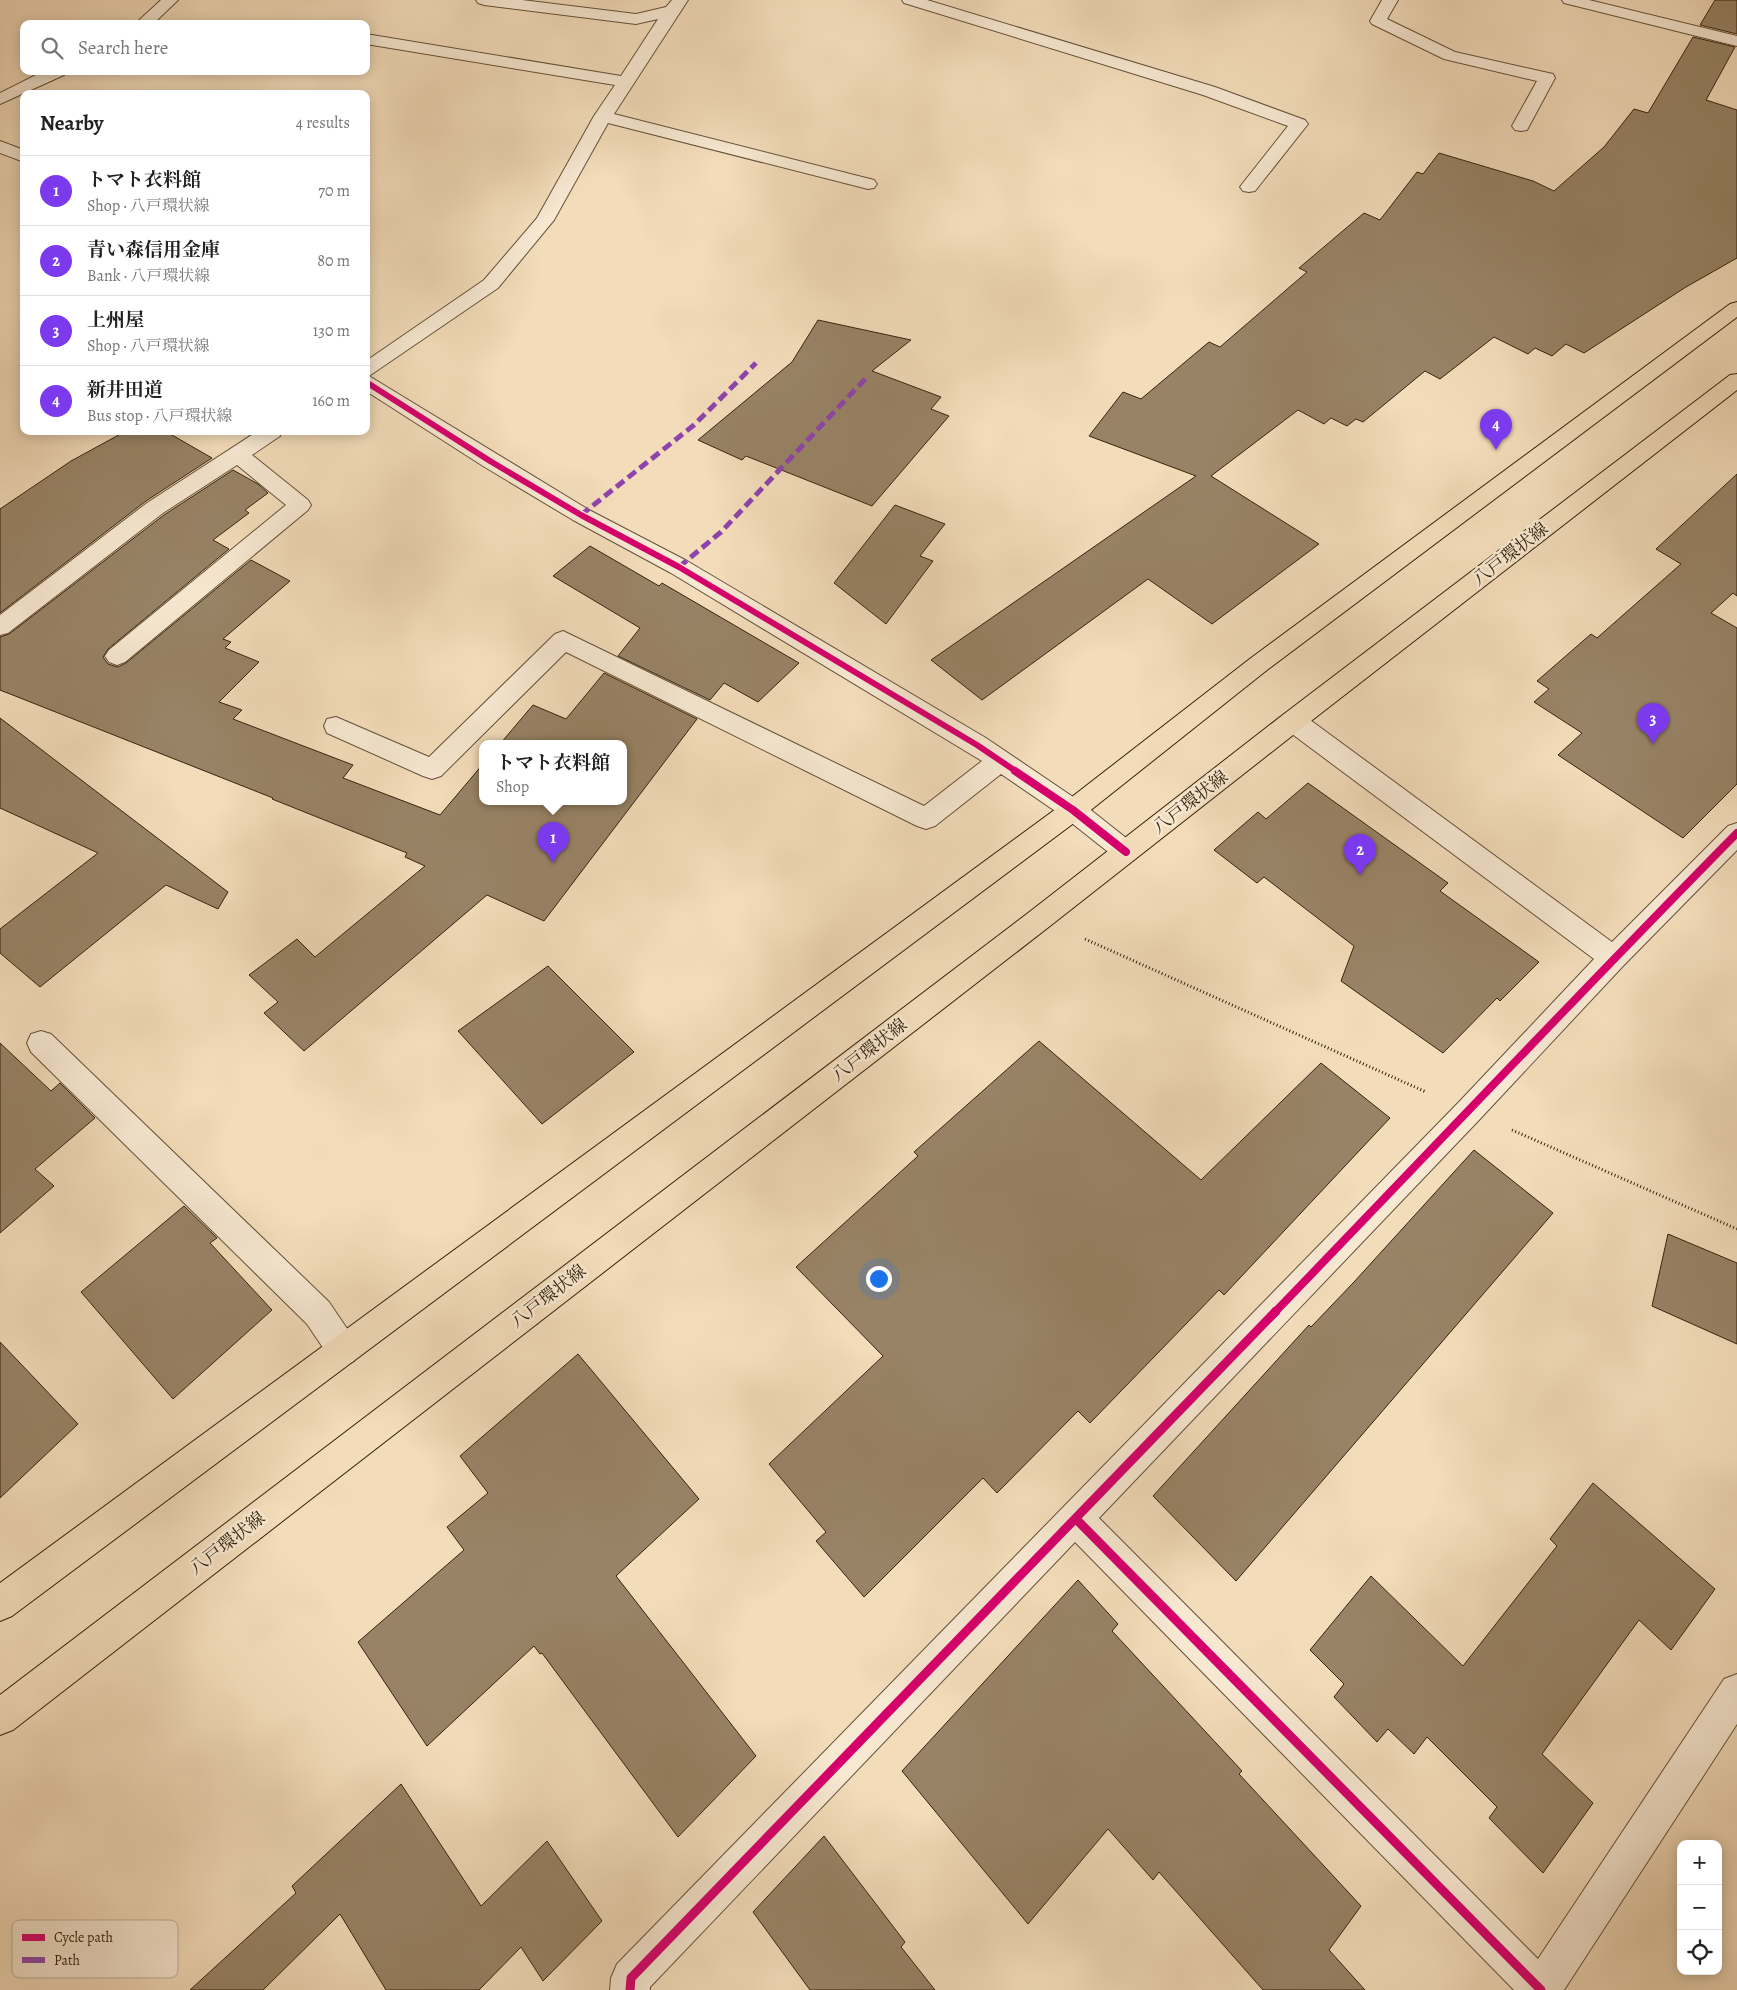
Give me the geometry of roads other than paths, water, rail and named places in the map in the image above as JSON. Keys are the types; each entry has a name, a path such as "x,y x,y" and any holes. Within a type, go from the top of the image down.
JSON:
{"main road":[{"path":"0,1604 1073,810 1259,664 1737,308"},
{"name":"八戸環状線","path":"0,1717 1737,380"}],"street":[{"path":"148,20 170,0"},
{"path":"484,0 636,19 676,5"},
{"path":"910,0 1209,91 1299,124 1249,187"},
{"path":"1390,0 1378,21 1450,56 1547,78 1521,126"},
{"path":"1570,0 1737,41"},
{"path":"370,368 491,284 545,220 603,116 676,5"},
{"path":"370,40 625,82"},
{"path":"0,99 50,75"},
{"path":"603,116 868,184"},
{"path":"0,146 20,155"},
{"path":"370,385 515,476 581,515 679,567 1000,761 1073,810 1126,852"},
{"path":"0,627 155,508 267,435"},
{"path":"117,656 300,505 237,454"},
{"path":"336,726 432,769 562,640 926,819 1000,761"},
{"path":"1293,721 1613,958"},
{"path":"626,1986 1469,1112 1613,958 1737,833"},
{"path":"41,1043 318,1313 344,1350"},
{"path":"1076,1519 1541,1990 1737,1692"}],"place":[{"name":"新井田道","path":"1496,450"},
{"name":"上州屋","path":"1653,744"},
{"name":"トマト衣料館","path":"553,863"},
{"name":"青い森信用金庫","path":"1360,875"}]}
